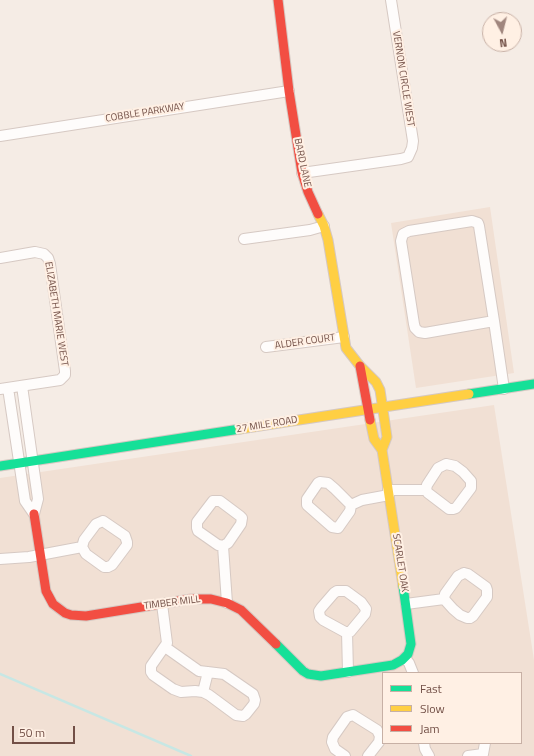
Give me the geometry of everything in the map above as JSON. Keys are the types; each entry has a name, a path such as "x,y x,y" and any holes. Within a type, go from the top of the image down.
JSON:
{"street":[{"name":"BARD LANE","path":"278,0 289,91 302,173 308,192 324,226 328,240 346,348 360,366 376,382 380,390 383,408"},
{"name":"VERNON CIRCLE WEST","path":"302,173 408,157 413,141 392,0"},
{"name":"COBBLE PARKWAY","path":"0,136 289,91"},
{"path":"494,321 425,333 420,332 415,328 401,241 403,234 409,231 472,221 478,223 494,321 504,389"},
{"path":"244,239 310,230 324,226"},
{"name":"ELIZABETH MARIE WEST","path":"0,258 35,252 44,254 50,264 65,375 60,380 22,386"},
{"name":"ALDER COURT","path":"266,347 344,337"},
{"name":"BARD LANE","path":"360,366 368,410"},
{"name":"27 MILE ROAD","path":"0,466 534,384"},
{"path":"4,388 22,386"},
{"name":"TIMBER MILL","path":"22,386 38,499 34,514 40,555 45,585 49,598 58,609 65,613 86,616 201,598 211,599 227,603 241,610 303,671 314,676 392,665 405,658"},
{"name":"TIMBER MILL","path":"4,388 25,501 34,514"},
{"name":"SCARLET OAK","path":"383,408 386,437 382,450 411,644 405,658"},
{"name":"SCARLET OAK","path":"368,410 374,439 382,450"},
{"path":"446,464 450,464 459,469 471,481 471,488 453,510 449,509 426,490 427,485 438,468 446,464"},
{"path":"324,482 335,489 350,505 350,511 340,526 335,528 309,508 307,502 318,483 324,482"},
{"path":"350,505 362,500 389,493 426,490"},
{"path":"213,501 220,501 242,518 242,524 224,546 218,545 198,531 197,528 197,522 213,501"},
{"path":"103,521 125,536 127,542 127,545 112,565 108,567 104,567 86,554 82,547 84,540 96,524 103,521"},
{"path":"224,546 227,603"},
{"path":"0,560 40,555 82,547"},
{"path":"460,574 468,574 486,587 487,590 487,598 470,618 460,615 444,599 445,594 460,574"},
{"path":"337,591 346,591 361,602 366,609 365,614 357,625 353,630 348,632 344,632 323,620 319,614 321,608 337,591"},
{"path":"406,604 444,599"},
{"path":"162,604 167,639 165,647 151,666 152,675 177,691 203,692 239,716 246,714 254,704 253,694 229,677 218,672 203,672 195,669 165,647"},
{"path":"348,632 348,672"},
{"path":"405,658 413,672"},
{"path":"203,692 208,672"},
{"path":"345,756 335,749 332,742 333,738 347,717 350,715 356,716 377,730 381,735 379,742 368,756"},
{"path":"424,744 429,756"},
{"path":"468,756 483,755 485,744"}],"shaded area":[{"path":"490,207 514,373 416,388 391,223"},
{"path":"494,405 534,660 534,756 0,756 0,478"}],"waterway":[{"path":"0,674 191,756"}],"traffic: fast":[{"path":"469,394 534,384"},
{"path":"0,466 240,429"},
{"path":"276,644 303,671 308,674 321,676 393,665 402,660 408,654 411,644 403,586"}],"traffic: slow":[{"path":"318,214 324,226 328,240 346,348 360,366 376,382 380,390 387,437 382,450 374,439 370,420"},
{"path":"240,429 469,394"},
{"path":"382,450 403,586"}],"traffic: jam":[{"path":"278,0 289,91 302,173 308,192 318,214"},
{"path":"360,366 370,420"},
{"path":"34,514 46,591 53,604 65,613 86,616 191,599 211,599 227,603 241,610 276,644"}]}
